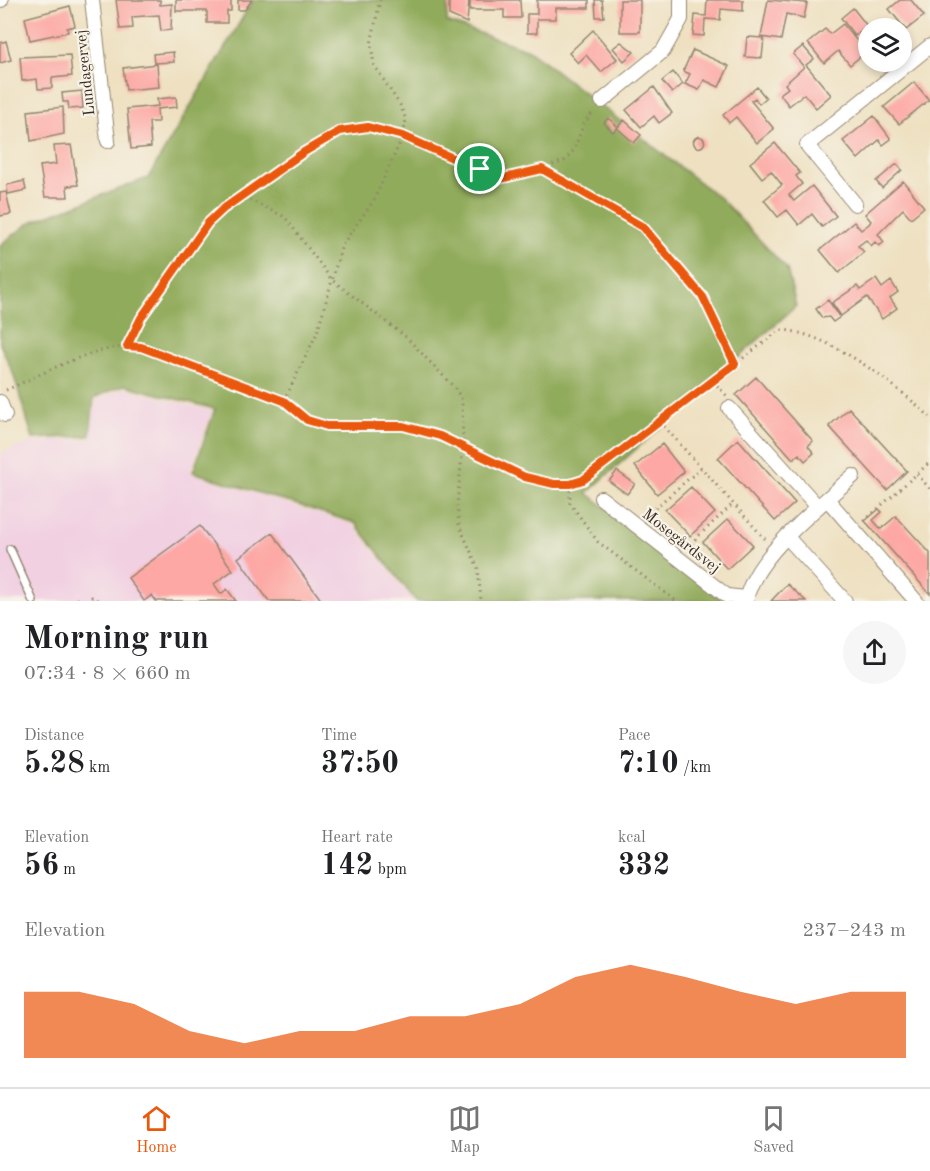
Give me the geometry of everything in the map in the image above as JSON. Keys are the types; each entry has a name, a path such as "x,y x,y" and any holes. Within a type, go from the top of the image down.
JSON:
{"street":[{"name":"Lundagervej","path":"92,0 108,141"},
{"path":"602,101 663,51 681,19 681,0"},
{"path":"855,204 807,144 928,53"},
{"path":"0,402 5,415"},
{"path":"729,408 823,503 854,530 916,601"},
{"name":"Mosegårdsvej","path":"601,498 727,596 746,600 749,585 764,560 853,476"},
{"path":"787,537 846,601"}],"lane":[{"path":"10,549 33,601"}],"path":[{"path":"284,401 317,333 342,245 374,200 403,136 406,120 400,105 374,65 371,44 380,0"},
{"path":"127,346 141,318 208,223 304,152 340,131 368,127 403,136 500,179 564,161 574,150 584,123 602,101"},
{"path":"542,169 643,227 703,297 735,364"},
{"path":"243,197 285,218 332,280 351,297 406,337 455,388 462,400 463,447 459,525 478,568 482,601"},
{"path":"0,392 98,351 127,346 141,347 284,401 307,420 327,426 403,426 440,436 525,477 554,484 570,484 583,480 780,330 795,330 841,352 875,372 905,394 930,417"},
{"path":"660,422 775,550"},
{"path":"854,530 930,462"},
{"path":"638,527 647,514 701,468"},
{"path":"916,474 930,489"},
{"path":"570,484 570,503 598,543 676,601"},
{"path":"681,560 693,541 733,504"},
{"path":"76,599 85,601 92,597 99,601"}],"shaded area":[{"path":"124,388 212,411 190,473 353,525 414,601 0,601 0,454 32,442 91,439 96,400"}],"green space":[{"path":"253,0 448,0 447,22 529,50 721,199 787,269 796,306 587,493 723,601 416,601 355,523 193,472 215,409 124,385 94,398 90,436 33,439 13,373 0,344 0,245 31,222 148,178"}],"building":[{"path":"116,0 160,0 160,5 172,4 171,30 161,31 159,15 132,17 133,28 120,29"},
{"path":"176,0 231,0 231,11 227,11 227,23 207,23 207,11 176,11"},
{"path":"238,0 252,0 245,10 238,10"},
{"path":"449,0 469,0 467,23 449,15"},
{"path":"470,0 520,0 521,18 504,18 504,10 470,10"},
{"path":"537,0 589,0 589,8 556,8 556,19 537,19 537,33 527,33 527,14 537,14"},
{"path":"595,0 602,0 604,17 596,17"},
{"path":"620,0 640,0 640,32 620,32"},
{"path":"707,0 743,0 743,11 721,9 720,20 705,19 704,36 693,35 695,15 706,16"},
{"path":"768,0 807,3 804,18 786,14 781,40 761,37"},
{"path":"900,0 911,0 924,16 912,25 912,18 896,18 889,9"},
{"path":"70,6 75,26 67,28 68,32 30,40 25,18"},
{"path":"853,8 861,18 858,18 858,34 855,36 841,18"},
{"path":"843,24 858,42 858,58 850,65 838,51 824,63 808,43 825,29 830,34"},
{"path":"593,30 617,59 601,72 586,55 578,63 569,53"},
{"path":"747,37 764,38 762,58 745,57"},
{"path":"6,41 11,60 0,63 0,43"},
{"path":"621,42 634,52 624,61 613,48"},
{"path":"803,46 814,59 806,65 831,95 816,108 804,94 789,106 780,94 788,88 785,84 804,67 793,54"},
{"path":"693,50 729,66 719,87 704,80 699,90 685,84 690,74 683,71"},
{"path":"173,52 174,62 154,63 153,54"},
{"path":"70,55 72,76 52,78 52,88 38,89 37,79 22,81 20,57"},
{"path":"157,64 159,87 126,90 123,68"},
{"path":"673,72 683,84 672,93 662,81"},
{"path":"914,82 929,100 899,124 884,107"},
{"path":"654,87 672,113 659,123 654,116 641,127 626,110"},
{"path":"757,87 766,98 759,104 755,98 751,101 774,129 757,143 736,117 729,123 723,115"},
{"path":"82,91 83,108 69,109 68,102 63,102 62,93"},
{"path":"176,97 177,107 157,109 158,122 149,122 151,147 131,149 127,109 158,106 157,99"},
{"path":"63,107 64,134 31,141 28,111"},
{"path":"874,116 891,139 883,145 879,140 858,159 843,141"},
{"path":"608,118 618,127 624,120 641,135 634,143 617,128 613,132 604,123"},
{"path":"699,137 703,138 703,146 699,147 695,146 694,142 695,138"},
{"path":"775,143 800,173 796,176 802,184 789,195 794,201 812,186 836,216 822,227 812,214 799,225 787,210 778,217 764,200 782,185 771,171 762,178 750,163"},
{"path":"71,145 78,185 67,186 68,197 45,197 40,166 56,164 54,146"},
{"path":"897,164 902,170 882,188 876,181"},
{"path":"24,181 26,190 8,194 7,185"},
{"path":"903,181 924,207 911,218 903,209 878,234 884,242 879,246 875,242 871,246 866,240 858,246 864,252 839,273 820,250 854,222 861,230 869,224 871,221 865,214"},
{"path":"6,192 11,214 0,216 0,193"},
{"path":"876,279 882,288 891,281 898,292 890,298 897,308 882,319 867,297 841,316 832,303 857,286 860,290"},
{"path":"828,300 840,317 833,322 829,317 822,318 816,309"},
{"path":"756,377 813,441 808,446 814,453 805,461 799,454 793,459 736,395"},
{"path":"849,408 907,471 887,490 829,426"},
{"path":"738,439 795,503 775,521 718,458"},
{"path":"662,444 684,472 657,494 635,466"},
{"path":"617,471 635,484 627,494 609,481"},
{"path":"691,487 715,513 690,536 665,510"},
{"path":"879,509 882,512 873,520 881,529 896,516 930,553 930,594 865,521"},
{"path":"728,519 753,545 727,569 703,542"},
{"path":"200,526 233,570 214,584 221,594 227,589 236,601 156,601 152,595 144,601 128,578"},
{"path":"272,533 322,601 269,601 238,558"},
{"path":"787,584 806,601 771,601"}],"route":[{"path":"368,127 403,136 480,169 500,179 521,176 542,169 643,227 703,297 735,364 583,480 570,484 554,484 525,477 440,436 403,426 327,426 307,420 284,401 141,347 127,346 141,318 208,223 223,209 304,152 340,131 368,127"}]}
